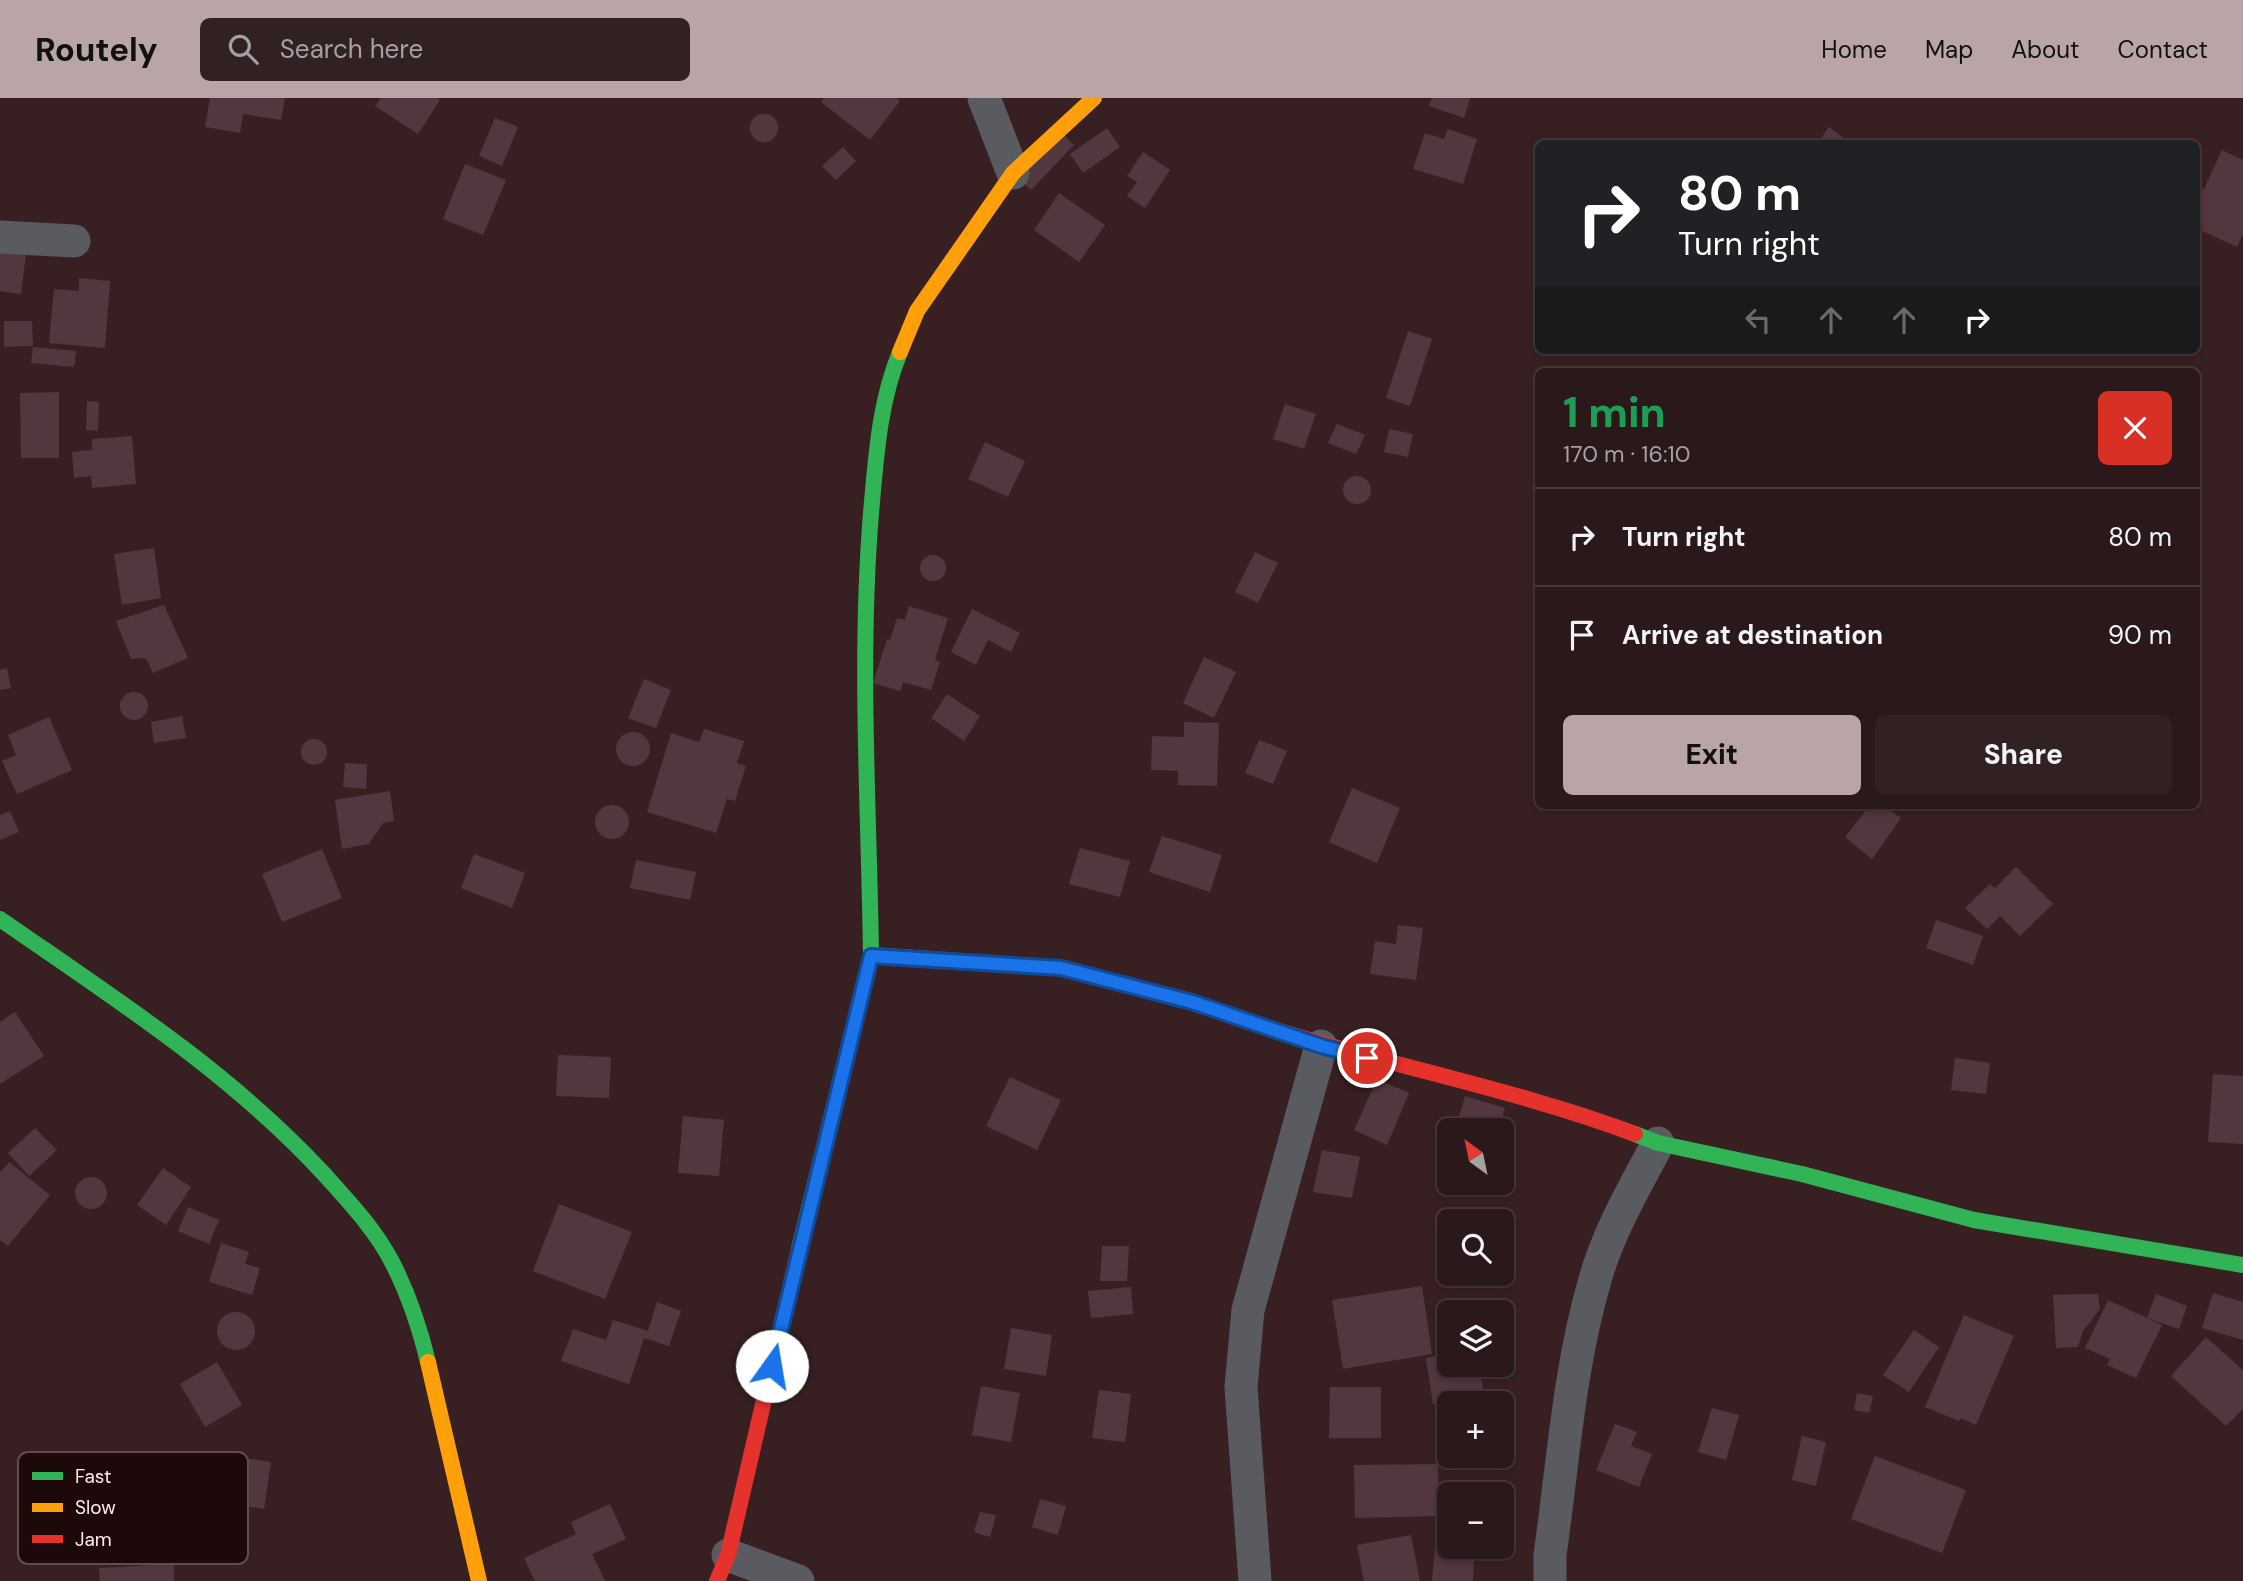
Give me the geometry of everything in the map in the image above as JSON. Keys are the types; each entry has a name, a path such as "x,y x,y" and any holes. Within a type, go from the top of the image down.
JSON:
{"street":[{"path":"985,98 1013,173"},
{"path":"798,1581 723,1568 841,1069 871,956 864,586 877,444 890,377 917,310 1013,173 1094,98"},
{"path":"0,237 74,241"},
{"path":"0,919 184,1046 290,1137 360,1213 392,1262 422,1337 479,1581"},
{"path":"871,956 1061,968 1192,1002 1321,1046 1460,1081 1621,1129 1658,1143 1802,1174 1974,1220 2243,1265"},
{"path":"1255,1581 1241,1387 1248,1310 1321,1046"},
{"path":"1550,1581 1550,1555 1576,1367 1595,1278 1624,1208 1658,1143"}],"building":[{"path":"210,98 285,98 281,120 243,114 240,133 205,127"},
{"path":"381,98 440,100 418,134 375,106"},
{"path":"824,98 897,98 900,101 870,140 821,102"},
{"path":"1432,98 1470,99 1464,118 1429,106"},
{"path":"764,114 774,118 778,128 774,138 764,142 754,138 750,128 754,118"},
{"path":"495,118 518,127 502,166 479,156"},
{"path":"1829,127 1845,139 1844,140 1820,140"},
{"path":"1107,128 1120,147 1083,173 1070,154"},
{"path":"1448,129 1477,139 1463,184 1413,169 1425,133 1444,139"},
{"path":"1062,133 1074,145 1031,190 1018,177"},
{"path":"843,147 856,161 836,180 822,166"},
{"path":"2222,150 2243,160 2243,234 2237,247 2200,230 2200,188 2204,189"},
{"path":"1143,152 1170,170 1145,208 1127,196 1137,182 1127,176"},
{"path":"465,164 506,180 483,235 443,219"},
{"path":"1059,193 1105,225 1079,262 1034,230"},
{"path":"0,243 27,246 21,294 0,291"},
{"path":"79,278 110,281 105,348 49,343 54,289 79,291"},
{"path":"4,321 32,321 33,346 4,347"},
{"path":"1408,331 1432,339 1410,406 1386,398"},
{"path":"33,347 76,351 74,367 31,363"},
{"path":"59,392 59,458 21,458 20,393"},
{"path":"87,401 99,402 98,431 86,430"},
{"path":"1285,404 1316,414 1304,449 1273,439"},
{"path":"1337,424 1365,435 1356,454 1328,443"},
{"path":"1389,429 1413,434 1408,457 1384,452"},
{"path":"132,436 136,484 92,488 91,476 74,478 72,452 92,450 92,439"},
{"path":"985,442 1025,461 1008,497 968,479"},
{"path":"1357,476 1367,480 1371,490 1367,500 1357,504 1347,500 1343,490 1347,480"},
{"path":"154,548 161,598 122,605 114,554"},
{"path":"1255,552 1278,563 1258,603 1235,592"},
{"path":"933,555 942,559 946,568 942,577 933,581 924,577 920,568 924,559"},
{"path":"164,605 188,658 153,673 146,658 131,659 116,621"},
{"path":"909,606 948,618 935,660 940,662 931,690 903,682 900,691 873,683 887,639 890,640 897,618 905,620"},
{"path":"972,609 1020,633 1011,652 988,640 976,665 951,652"},
{"path":"1204,657 1236,672 1214,718 1183,703"},
{"path":"7,668 11,688 0,690 0,670"},
{"path":"644,679 671,690 656,728 628,718"},
{"path":"134,692 144,696 148,706 144,716 134,720 124,716 120,706 124,696"},
{"path":"947,694 980,716 964,741 931,718"},
{"path":"182,716 186,738 154,743 151,722"},
{"path":"49,717 72,770 17,794 2,761 16,755 8,735"},
{"path":"1184,722 1219,723 1217,786 1178,785 1178,771 1151,770 1152,736 1184,737"},
{"path":"704,729 744,741 737,763 746,766 735,801 727,799 716,833 647,812 671,733 699,742"},
{"path":"633,732 645,737 650,749 645,761 633,766 621,761 616,749 621,737"},
{"path":"314,739 323,743 327,752 323,761 314,765 305,761 301,752 305,743"},
{"path":"1259,740 1287,751 1273,784 1245,773"},
{"path":"345,763 367,764 366,789 343,787"},
{"path":"1352,788 1400,808 1377,863 1329,842"},
{"path":"390,791 394,821 383,823 369,844 342,849 335,800"},
{"path":"612,805 624,810 629,822 624,834 612,839 600,834 595,822 600,810"},
{"path":"1867,809 1888,809 1901,818 1872,859 1845,837"},
{"path":"10,811 19,832 0,840 0,815"},
{"path":"1162,836 1222,855 1210,892 1149,872"},
{"path":"1080,848 1130,861 1120,897 1069,884"},
{"path":"322,849 342,898 282,922 262,874"},
{"path":"474,854 525,873 512,908 461,888"},
{"path":"636,860 696,872 690,900 630,888"},
{"path":"2016,867 2053,904 2020,936 2000,916 1987,929 1965,908 1990,884 1995,888"},
{"path":"1936,920 1983,936 1973,965 1926,948"},
{"path":"1398,925 1423,928 1416,980 1370,974 1375,941 1396,944"},
{"path":"15,1012 44,1056 0,1084 0,1022"},
{"path":"558,1055 611,1057 609,1098 556,1096"},
{"path":"1955,1058 1990,1063 1986,1094 1951,1090"},
{"path":"2213,1074 2243,1076 2243,1144 2208,1142"},
{"path":"1010,1077 1061,1100 1037,1150 986,1126"},
{"path":"1377,1079 1409,1093 1387,1145 1354,1130"},
{"path":"1465,1096 1505,1108 1502,1118 1459,1118"},
{"path":"683,1116 724,1120 719,1176 678,1173"},
{"path":"35,1128 57,1150 29,1176 8,1153"},
{"path":"1322,1150 1360,1157 1352,1198 1313,1192"},
{"path":"9,1162 50,1195 8,1246 0,1240 0,1173"},
{"path":"163,1168 191,1187 166,1225 137,1205"},
{"path":"91,1177 102,1182 107,1193 102,1204 91,1209 80,1204 75,1193 80,1182"},
{"path":"559,1204 632,1232 605,1299 533,1271"},
{"path":"188,1207 219,1220 209,1244 178,1231"},
{"path":"221,1243 249,1252 245,1264 260,1268 252,1295 209,1282"},
{"path":"1102,1246 1129,1246 1127,1281 1100,1281"},
{"path":"1422,1286 1432,1354 1343,1369 1332,1300"},
{"path":"1131,1287 1133,1314 1091,1318 1088,1291"},
{"path":"2213,1293 2243,1302 2243,1340 2202,1328"},
{"path":"2098,1294 2100,1309 2083,1331 2078,1347 2056,1348 2053,1295"},
{"path":"2156,1294 2187,1306 2179,1329 2147,1318"},
{"path":"2108,1300 2162,1325 2136,1378 2107,1365 2110,1359 2085,1348"},
{"path":"657,1302 681,1311 669,1346 644,1338 629,1384 561,1361 573,1329 606,1340 613,1320 648,1331"},
{"path":"236,1312 250,1317 255,1331 250,1345 236,1350 222,1345 217,1331 222,1317"},
{"path":"1964,1315 2014,1336 1976,1425 1925,1407"},
{"path":"1011,1328 1052,1335 1046,1376 1004,1369"},
{"path":"1914,1330 1939,1347 1909,1392 1883,1375"},
{"path":"2206,1337 2243,1370 2243,1409 2226,1426 2171,1376"},
{"path":"1437,1356 1437,1377 1481,1377 1483,1391 1437,1391 1437,1403 1433,1404 1426,1358"},
{"path":"217,1362 242,1405 205,1427 180,1384"},
{"path":"981,1386 1020,1393 1011,1442 972,1435"},
{"path":"1330,1387 1381,1387 1381,1438 1329,1438"},
{"path":"1099,1390 1131,1394 1125,1442 1092,1438"},
{"path":"1857,1393 1873,1396 1869,1413 1854,1410"},
{"path":"1712,1408 1739,1415 1726,1460 1698,1452"},
{"path":"1615,1424 1637,1432 1631,1446 1652,1454 1639,1487 1596,1470"},
{"path":"1802,1436 1826,1442 1816,1486 1792,1480"},
{"path":"1875,1456 1966,1490 1942,1553 1851,1519"},
{"path":"248,1459 271,1462 264,1509 248,1507"},
{"path":"1437,1464 1437,1516 1355,1518 1354,1465"},
{"path":"1040,1499 1066,1506 1058,1535 1032,1527"},
{"path":"610,1504 626,1539 592,1554 605,1581 535,1581 524,1558 576,1534 571,1522"},
{"path":"980,1512 996,1515 990,1537 974,1532"},
{"path":"1437,1534 1437,1559 1474,1560 1473,1581 1432,1581"},
{"path":"1411,1535 1420,1581 1364,1581 1357,1545"},
{"path":"174,1564 174,1581 100,1581 99,1568"}],"traffic: fast":[{"path":"871,955 865,679 867,568 880,431 887,391 900,352"},
{"path":"0,919 210,1069 250,1102 324,1174 370,1227 392,1262 413,1311 428,1362"},
{"path":"799,1249 871,955 1061,968 1192,1002 1239,1018"},
{"path":"1635,1134 1658,1143 1802,1174 1974,1220 2243,1265"}],"traffic: slow":[{"path":"900,352 917,311 1013,173 1094,98"},
{"path":"428,1362 479,1581"}],"traffic: jam":[{"path":"1239,1018 1288,1034 1537,1102 1635,1134"},
{"path":"717,1581 728,1555 799,1249"}],"route":[{"path":"772,1366 841,1069 871,956 1061,968 1192,1002 1321,1046 1367,1058"}]}
